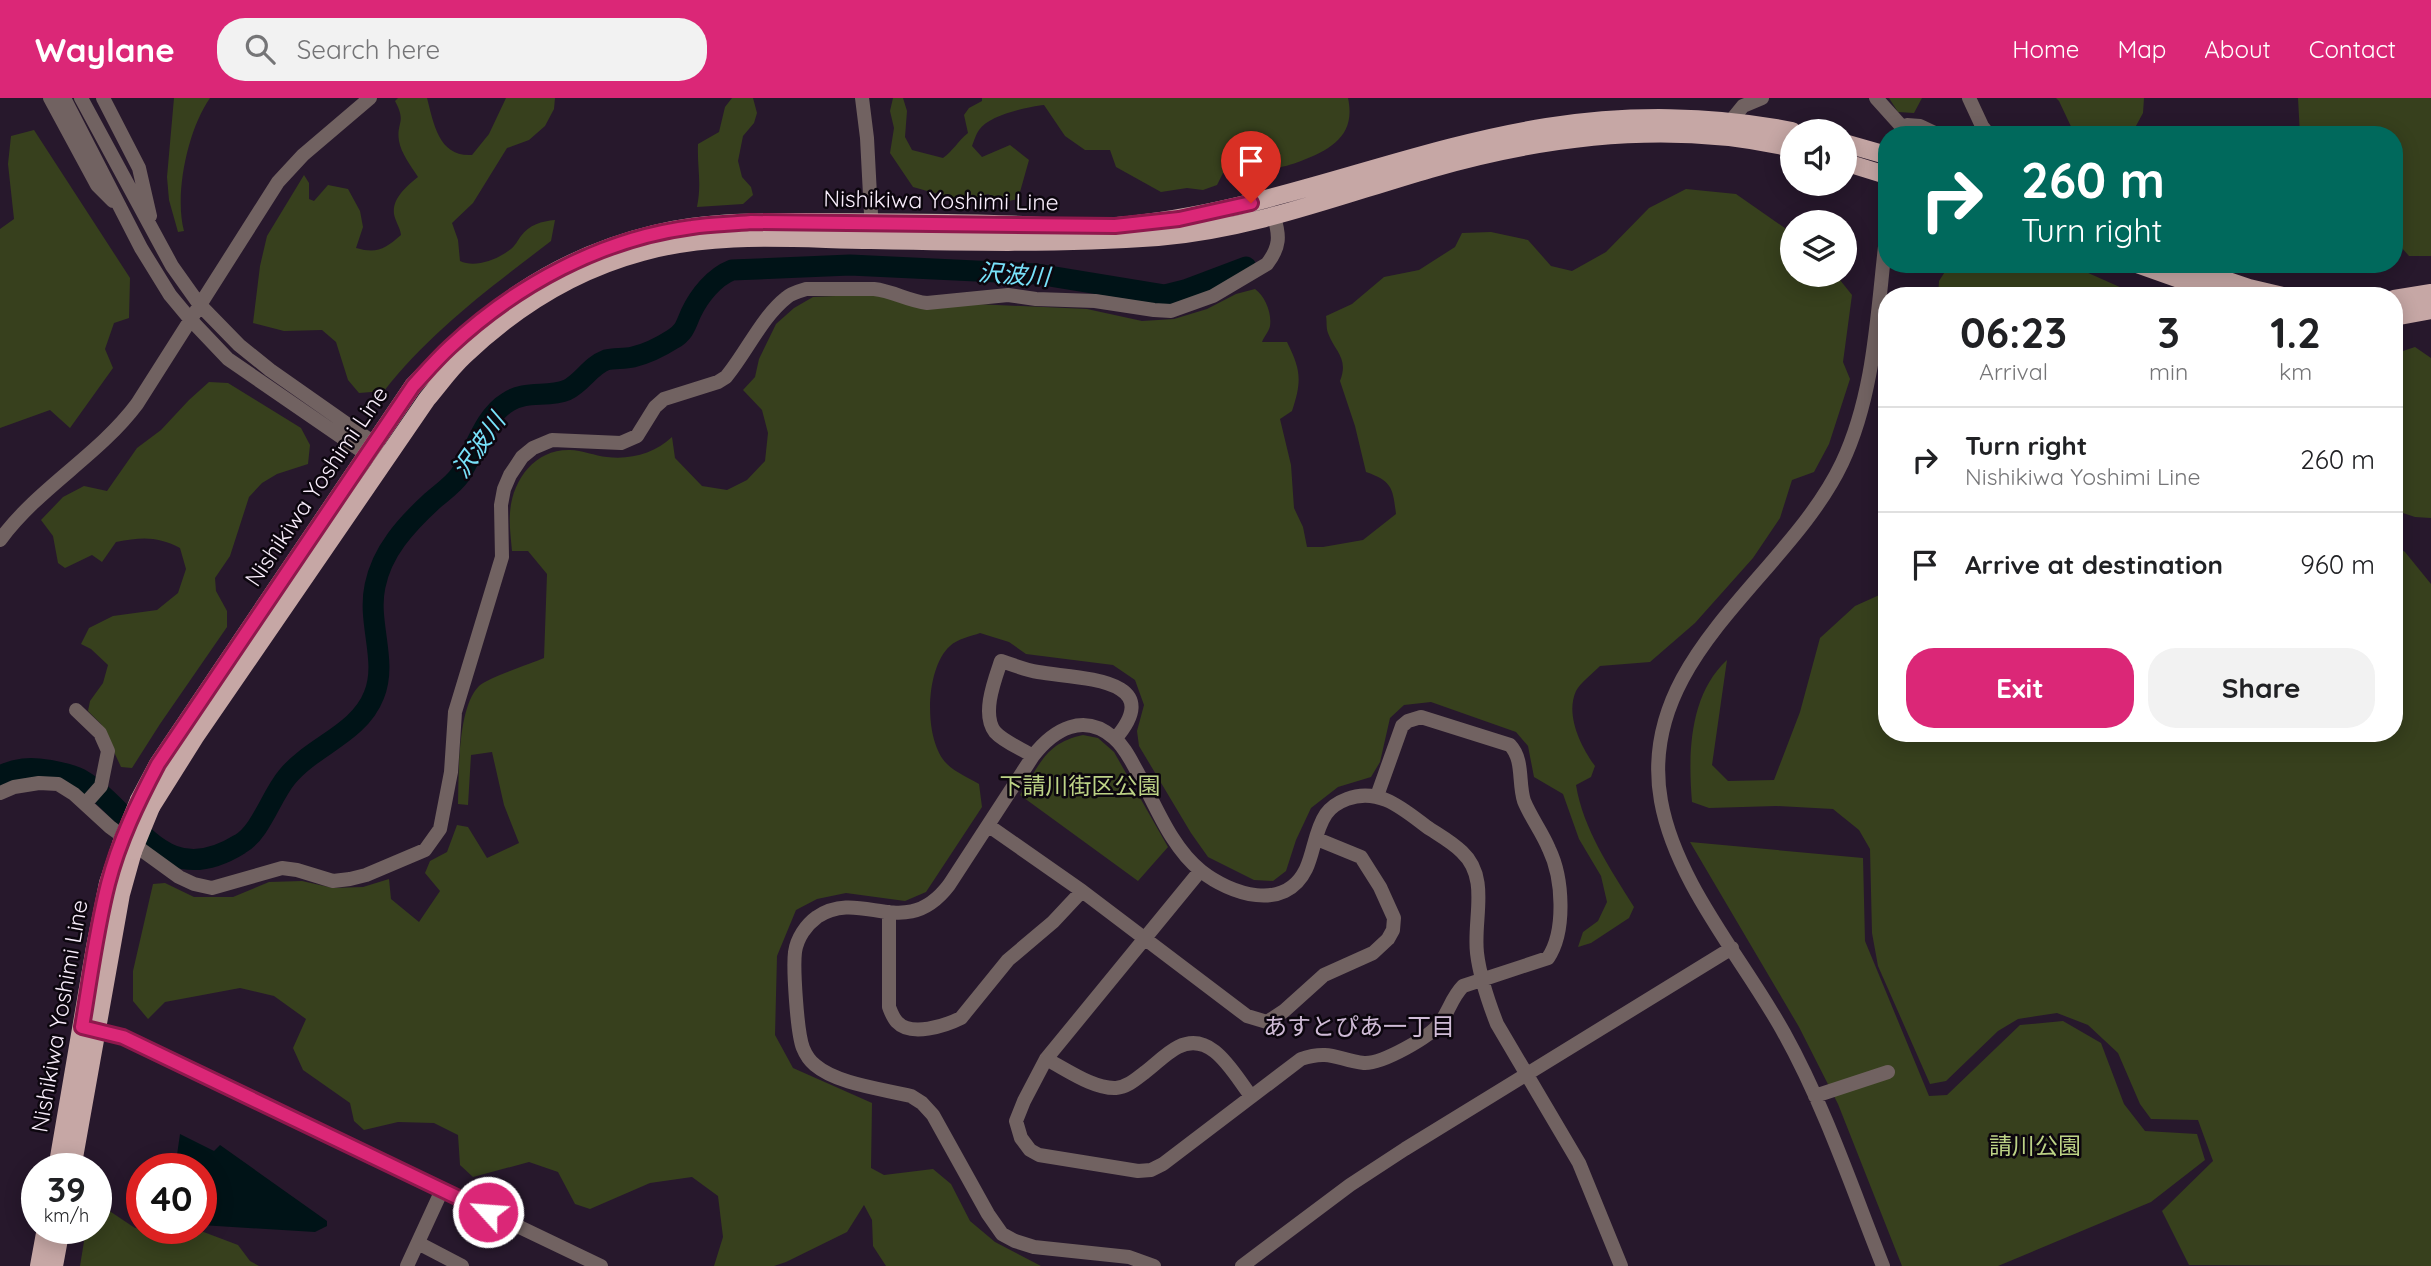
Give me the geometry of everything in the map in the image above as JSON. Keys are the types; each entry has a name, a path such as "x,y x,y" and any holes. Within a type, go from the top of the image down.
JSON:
{"main road":[{"name":"Nishikiwa Yoshimi Line","path":"74,1153 108,883 127,848 158,764 413,386 449,347 506,301 563,267 605,249 692,226 751,222 872,222 1115,226 1228,209 1461,145 1546,127 1640,119 1690,119 1780,129"},
{"name":"Nishikiwa Yoshimi Line","path":"145,804 195,737 426,400 461,358 503,322 541,295 579,275 641,252 704,240 741,237 1061,240 1161,237 1198,232 1274,216 1507,149 1597,136 1689,133 1780,146"},
{"path":"1857,147 1878,153"},
{"path":"1857,166 1878,173"},
{"path":"2162,273 2202,287"},
{"path":"2205,273 2246,287"},
{"path":"2403,298 2431,293"},
{"path":"2403,315 2431,310"},
{"name":"Nishikiwa Yoshimi Line","path":"61,1153 90,1029"},
{"path":"39,1266 43,1244"},
{"path":"54,1266 58,1244"}],"street":[{"path":"50,98 97,185 122,209"},
{"path":"64,98 151,265 170,295 190,319 228,359 385,458"},
{"path":"81,98 182,281 199,304 239,345 370,449"},
{"path":"103,98 139,169 153,229"},
{"path":"0,540 27,507 120,427 138,404 278,182 303,155 370,98"},
{"path":"862,98 873,240"},
{"path":"1730,122 1743,106 1762,98"},
{"path":"1876,98 1897,126"},
{"path":"1969,98 1982,126"},
{"path":"0,793 14,787 39,783 58,784 87,802 110,827 179,877 212,888 282,868 333,881 350,879 425,850 440,829 451,772 456,712 502,557 501,505 504,489 522,457 533,448 552,440 621,443 637,436 664,399 726,377 769,317 786,297 796,292 806,289 886,290 914,302 927,303 1008,295 1095,301 1171,311 1213,296 1267,264 1273,257 1280,236 1274,216"},
{"path":"1878,307 1871,368 1863,407 1842,463 1825,496 1796,536 1698,650 1673,696 1662,735 1658,775 1665,821 1686,874 1783,1031 1815,1096 1883,1266"},
{"path":"1033,756 994,731 991,723 989,697 1001,661 1035,672 1109,682 1122,689 1130,700 1132,709 1125,728 1115,739"},
{"path":"76,710 100,733 107,751 101,786 87,802"},
{"path":"1200,871 1046,1059 1016,1121 1021,1138 1030,1150 1052,1158 1138,1171 1151,1170 1163,1164 1301,1059 1326,1054 1364,1063 1386,1058 1436,1028 1447,1013 1456,993 1463,986 1548,958 1555,948 1560,932 1557,874 1549,848 1523,798 1520,761 1510,745 1421,717 1415,718 1402,726 1398,734 1377,796"},
{"path":"1154,1266 1129,1257 1034,1247 1002,1234 933,1115 922,1103 911,1096 834,1077 814,1065 803,1050 799,1033 795,953 799,938 807,926 819,916 836,909 907,913 934,903 949,885 1047,738 1077,725 1087,725 1115,739 1126,753 1177,844 1200,871 1244,894 1271,896 1286,890 1297,881 1305,871 1326,814 1338,802 1352,797 1377,796 1402,808 1462,853 1478,878 1477,952 1482,979 1497,1024 1579,1163 1621,1266"},
{"path":"989,826 1082,891 1247,1016 1267,1022 1324,975 1373,953 1388,939 1393,930 1394,918 1369,867 1361,857 1317,839"},
{"path":"889,912 889,1007 895,1021 904,1028 930,1028 950,1024 961,1018 1008,960 1053,922 1082,891"},
{"path":"1242,1266 1350,1185 1732,948"},
{"path":"90,1029 123,1037 601,1266"},
{"path":"1046,1059 1096,1084 1120,1088 1133,1082 1176,1048 1199,1042 1218,1054 1251,1096"},
{"path":"1815,1096 1888,1072"},
{"path":"407,1266 442,1190"},
{"path":"418,1243 462,1266"}],"green space":[{"path":"174,98 210,98 189,144 182,181 181,216 184,231 178,232 169,200 167,177"},
{"path":"398,98 427,98 436,128 445,145 452,151 472,155 489,134 506,98 555,98 554,109 545,126 529,140 507,148 473,203 452,223 458,240 460,261 472,264 499,257 511,249 532,226 555,220 551,241 442,329 384,391 359,393 348,380 336,342 322,330 284,331 253,323 260,266 267,236 304,175 309,183 309,199 314,201 328,185 348,189 360,211 363,227 356,248 380,249 401,235 394,214 395,203 401,193 418,177 400,146 398,135 401,118 395,101"},
{"path":"732,98 753,98 757,113 754,123 743,136 738,161 742,177 751,187 753,195 743,204 697,207 698,144 719,132 725,107"},
{"path":"893,98 903,98 907,111 905,137 912,150 943,158 968,133 964,115 969,108 982,101 982,98 1348,98 1350,111 1345,131 1339,139 1332,146 1312,156 1273,168 1262,166 1250,158 1228,163 1217,185 1203,190 1187,188 1161,192 1116,167 1110,150 1085,150 1065,136 1044,105 1019,110 999,116 984,125 972,146 982,157 1010,145 1029,160 1018,199 1004,202 988,194 963,201 913,187 890,153 894,128 890,111"},
{"path":"1889,98 1922,98 1914,113 1898,112"},
{"path":"2056,98 2144,98 2143,113 2136,126 2071,126"},
{"path":"2298,98 2431,98 2431,256 2409,256 2403,249 2403,126 2300,126"},
{"path":"34,130 130,278 129,318 114,323 105,349 113,368 70,428 50,410 0,428 0,229 14,219 8,164 11,136"},
{"path":"1686,189 1736,194 1780,225 1780,287 1846,287 1852,295 1843,362 1850,379 1829,444 1814,472 1792,480 1780,518 1753,558 1695,623 1650,662 1600,666 1576,691 1573,720 1580,740 1595,766 1591,777 1576,785 1591,833 1634,907 1629,918 1591,943 1578,947 1583,932 1598,921 1607,902 1601,876 1579,839 1563,794 1534,777 1528,746 1516,732 1431,702 1404,705 1390,718 1380,762 1371,777 1338,787 1311,808 1296,840 1286,871 1273,881 1254,880 1208,857 1139,746 1137,731 1144,705 1135,680 1113,665 1026,654 1009,642 980,633 953,644 942,656 936,670 930,704 934,739 939,753 947,764 979,784 982,807 926,892 905,901 846,893 817,899 796,910 777,956 775,1035 793,1068 872,1103 871,1168 884,1175 933,1169 951,1184 970,1221 995,1242 1041,1266 886,1266 873,1246 872,1220 864,1205 847,1232 786,1262 774,1266 714,1266 723,1237 718,1196 692,1177 650,1183 590,1209 575,1204 558,1172 529,1162 473,1177 460,1165 458,1135 434,1123 398,1122 364,1130 354,1121 350,1103 303,1070 293,1048 306,1019 274,996 240,988 165,1002 148,1019 133,1001 133,971 153,884 165,883 194,897 233,897 269,882 302,881 333,888 363,887 389,879 391,899 419,922 440,891 425,873 430,861 447,852 457,825 468,827 487,858 519,843 504,805 492,752 471,755 468,805 458,804 463,725 472,696 479,686 499,675 544,658 547,574 528,551 512,551 510,513 515,489 536,461 557,451 575,450 616,458 625,457 650,451 672,437 675,458 702,486 727,490 747,480 765,461 768,433 762,410 743,390 755,377 759,359 776,324 794,308 813,297 880,294 953,303 1087,309 1142,321 1174,319 1255,289 1265,300 1270,316 1269,328 1262,342 1287,342 1295,360 1299,376 1297,392 1292,411 1280,419 1291,465 1294,508 1303,527 1307,547 1323,547 1363,540 1396,514 1390,487 1386,482 1366,472 1340,381 1342,361 1328,333 1326,316 1352,304 1384,277 1419,270 1455,247 1462,233 1491,232 1528,240 1551,266 1572,271 1606,252 1649,208"},
{"path":"1944,273 2088,273 2120,287 1939,287"},
{"path":"2415,347 2431,358 2431,518 2403,513 2403,351"},
{"path":"209,382 228,383 301,428 310,445 308,464 277,474 262,483 249,497 230,556 215,578 216,591 227,611 227,627 132,768 121,767 101,724 88,711 90,701 103,683 108,665 91,649 81,644 89,628 113,616 157,610 178,593 186,569 180,548 156,540 125,540 116,542 102,562 92,555 65,568 58,563 53,536 41,520 63,497 84,486 107,491 137,448 161,430"},
{"path":"2403,551 2405,552 2431,584 2431,1266 2189,1265 2162,1211 2213,1161 2198,1120 2151,1119 2140,1104 2118,1053 2088,1025 2057,1013 2018,1019 1998,1031 1946,1081 1930,1084 1878,966 1872,933 1870,849 1859,830 1833,809 1776,806 1709,808 1692,802 1690,764 1694,726 1698,708 1714,674 1727,660 1712,765 1728,781 1774,780 1800,712 1820,638 1855,606 1878,596 1878,742 2403,742"},
{"name":"下請川街区公園","path":"1083,735 1098,738 1114,752 1168,847 1138,881 1020,795 1052,750"},
{"name":"請川公園","path":"1690,842 1863,858 1865,941 1929,1096 1947,1095 2020,1025 2063,1021 2101,1043 2124,1104 2145,1131 2197,1134 2205,1160 2151,1202 1998,1266 1902,1266 1838,1104 1799,1027"},
{"path":"112,1213 126,1222 126,1244 217,1244 217,1237 238,1245 250,1261 259,1266 80,1266 84,1244 112,1244"}],"shaded area":[{"path":"180,1134 214,1151 220,1145 327,1221 327,1226 315,1232 217,1226 217,1153 177,1153"}],"waterway":[{"name":"沢波川","path":"0,776 17,770 35,769 76,777 100,793 134,827 169,854 189,859 212,857 240,844 260,823 281,785 297,766 346,730 367,708 378,682 373,600 383,561 404,529 460,475 492,416 515,398 567,390 606,360 638,356 669,342 683,331 694,307 708,288 719,277 732,270 850,265 1037,274 1165,295 1246,267"}],"district":[{"name":"あすとぴあ一丁目","path":"1359,1026"}],"route":[{"path":"488,1212 123,1037 82,1027 108,883 139,800 158,764 413,386 449,347 482,319 533,283 605,249 654,234 692,226 751,222 1115,226 1179,219 1251,203"}]}
